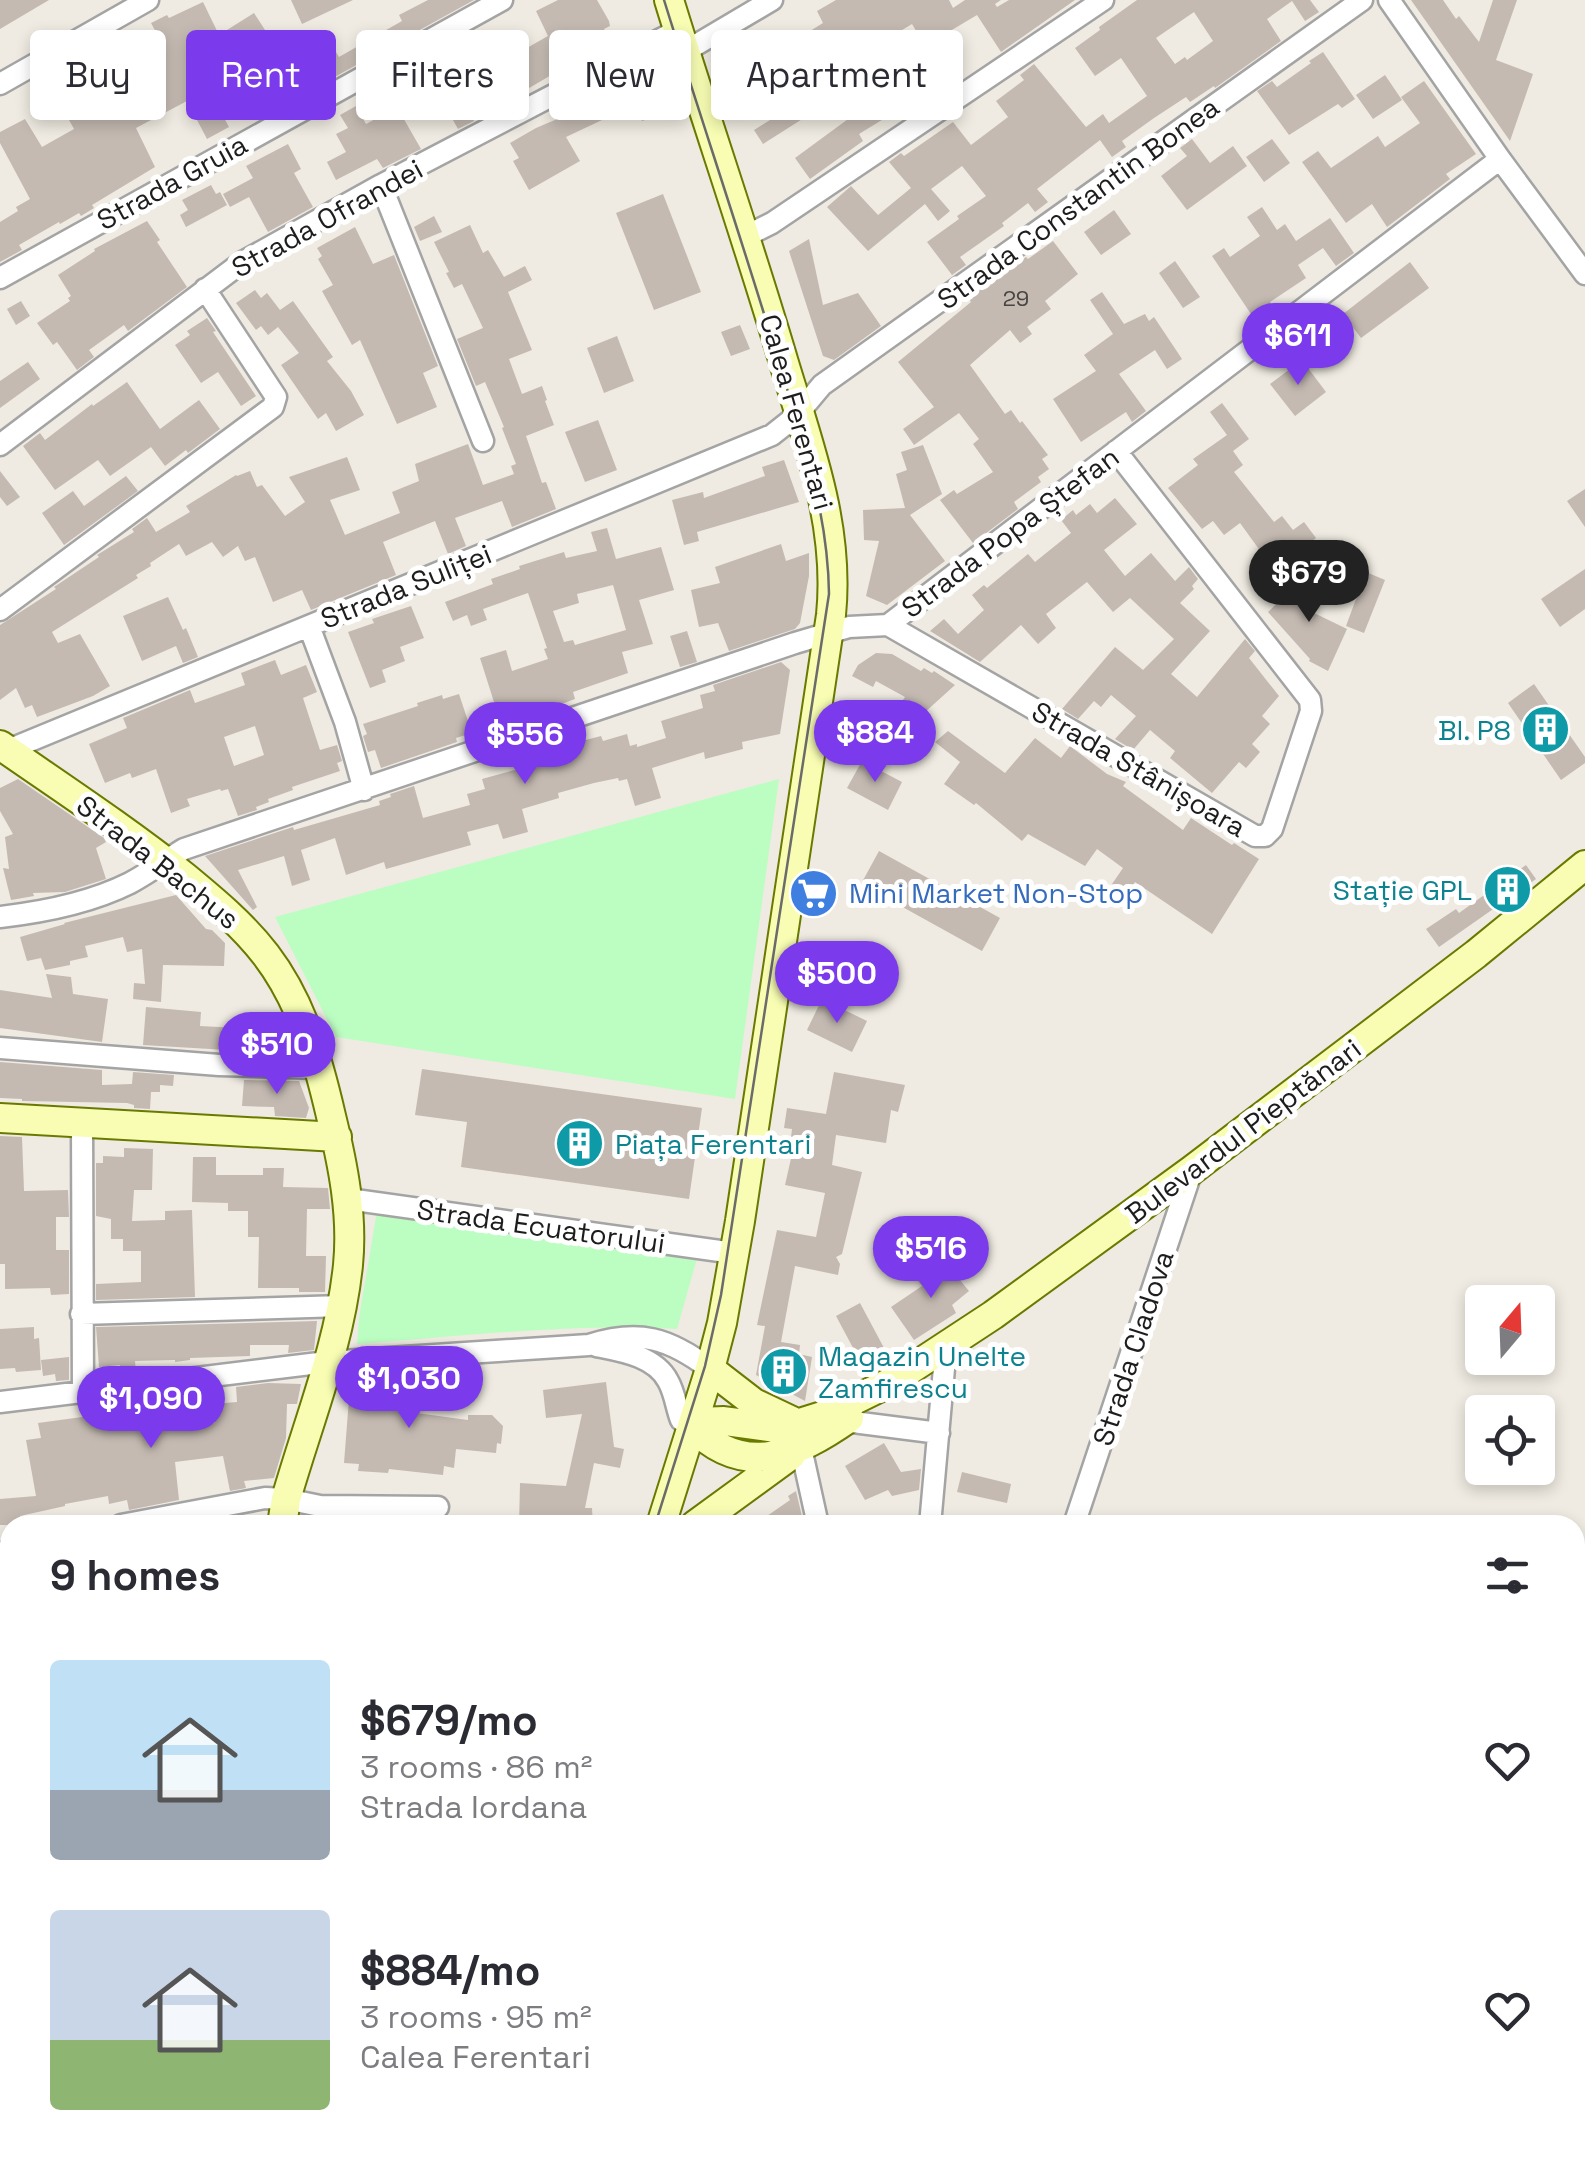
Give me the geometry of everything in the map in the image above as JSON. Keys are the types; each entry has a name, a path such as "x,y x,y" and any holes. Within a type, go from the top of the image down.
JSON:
{"main road":[{"name":"Calea Ferentari","path":"668,0 678,30"},
{"name":"Calea Ferentari","path":"664,1515 710,1369 734,1253 833,586 829,522 818,471 691,71"},
{"name":"Strada Bachus","path":"4,748 164,861 244,929 292,997 309,1035 336,1138 350,1232 342,1306 284,1512"},
{"name":"Bulevardul Pieptănari","path":"799,1436 836,1410 891,1382 1085,1249 1476,954 1585,865"},
{"path":"0,1118 336,1138"},
{"path":"707,1515 799,1436 780,1417 754,1403 710,1369"},
{"name":"Bulevardul Pieptănari","path":"692,1426 724,1420 799,1436 845,1421 878,1397 891,1382"}],"street":[{"path":"0,84 148,0"},
{"name":"Strada Gruia","path":"0,278 502,0"},
{"name":"Strada Ofrandei","path":"691,36 772,0"},
{"path":"746,236 1102,0"},
{"name":"Strada Constantin Bonea","path":"799,413 822,386 1362,0"},
{"path":"1389,0 1500,158 1578,247 1585,274"},
{"name":"Strada Ofrandei","path":"0,444 205,289 289,235 381,185 549,104"},
{"name":"Strada Popa Ștefan","path":"0,917 89,899 133,882 184,849 828,632 888,624 1500,158"},
{"path":"381,185 483,441"},
{"path":"0,610 274,407 276,397 205,289"},
{"name":"Strada Suliței","path":"4,748 772,436 799,413"},
{"name":"Strada Stânișoara","path":"888,624 1255,836 1265,836 1272,829 1311,711 1310,700 1116,450"},
{"path":"309,626 364,790"},
{"path":"0,1048 218,1065 318,1068"},
{"path":"82,1123 83,1392"},
{"name":"Strada Cladova","path":"1077,1515 1192,1170"},
{"name":"Strada Ecuatorului","path":"348,1199 734,1253"},
{"path":"82,1314 342,1306"},
{"path":"589,1345 608,1338 660,1340 710,1369"},
{"path":"0,1402 327,1362 589,1345 630,1354 656,1366 670,1383 681,1420 692,1426"},
{"path":"931,1515 946,1346"},
{"path":"845,1421 939,1433"},
{"path":"799,1436 816,1515"},
{"path":"171,1515 265,1498 284,1512 320,1506 438,1507"}],"green space":[{"path":"779,779 735,1099 336,1037 275,917"},
{"path":"377,1211 698,1255 677,1329 557,1329 357,1344"}],"building":[{"path":"0,0 49,0 0,29"},
{"path":"291,0 353,0 302,24"},
{"path":"428,0 474,0 420,30 386,30 402,21 399,15"},
{"path":"558,0 597,0 610,26 605,30 549,30 549,76 529,88 529,47 548,36 536,11"},
{"path":"836,0 949,0 953,8 965,0 1001,0 995,4 997,7 1009,0 1075,0 1001,52 977,15 952,30 916,30 912,24 902,30 812,30 823,23 817,11"},
{"path":"1137,0 1310,0 1319,12 1305,21 1292,1 1267,19 1281,41 1215,88 1190,102 1186,97 1154,118 1122,141 1126,147 1112,157 1100,140 1037,189 1048,202 1035,212 1028,203 1002,223 1004,226 960,257 966,265 952,275 927,242 986,196 962,166 931,189 950,211 938,221 925,204 868,251 827,207 851,186 878,215 911,188 889,162 953,122 971,145 1008,117 996,101 1024,80 1020,75 1034,64 1086,127 1103,114 1109,123 1147,96 1121,58 1095,76 1075,48","holes":["1194,12 1213,41 1175,64 1156,38"]},
{"path":"1411,0 1443,0 1479,42 1493,0 1517,0 1496,60 1533,74 1510,141"},
{"path":"203,2 217,30 186,30 186,102 166,112 166,30 155,30 151,23"},
{"path":"254,13 265,30 227,30"},
{"path":"356,47 356,65 336,76 336,52 339,57"},
{"path":"1323,52 1355,99 1342,108 1338,104 1289,135 1257,91 1272,81 1277,87"},
{"path":"1385,75 1402,100 1373,119 1356,95"},
{"path":"1424,81 1476,154 1446,174 1450,179 1387,227 1372,204 1346,223 1302,162 1318,151 1331,168 1378,136 1385,147 1420,123 1401,97"},
{"path":"356,106 356,120 366,124 373,120 404,120 421,149 383,168 377,159 336,180 327,162 346,152 336,134 348,128 340,115"},
{"path":"25,119 42,147 74,129 69,120 151,120 136,128 155,167 92,205 94,208 81,216 79,213 59,222 19,245 22,250 0,262 0,222 30,199 0,143 0,132"},
{"path":"197,120 225,120 229,127 207,139"},
{"path":"453,120 474,120 474,121 458,129"},
{"path":"555,120 602,120 566,137 580,161 529,190 513,161 519,158 510,143"},
{"path":"770,120 801,120 763,144 754,130"},
{"path":"847,120 882,120 859,134 863,141 810,179 795,158"},
{"path":"1192,139 1210,163 1233,146 1247,166 1187,210 1161,176 1187,156 1180,148"},
{"path":"1272,139 1290,163 1264,182 1246,157"},
{"path":"288,144 301,169 294,173 313,207 268,232 249,197 230,207 223,194 253,178 246,166"},
{"path":"211,185 227,205 186,227 180,215 188,210 182,200"},
{"path":"663,194 701,292 654,310 616,213"},
{"path":"1262,207 1277,230 1285,224 1296,241 1330,218 1354,253 1336,266 1323,248 1298,265 1306,278 1270,302 1276,312 1259,326 1212,256 1224,248 1230,257 1260,236 1247,217"},
{"path":"1114,210 1131,234 1101,255 1084,232"},
{"path":"434,216 442,232 420,241 414,227"},
{"path":"147,221 187,287 128,331 124,325 89,350 94,357 77,370 37,323 70,301 71,296 58,275 94,249"},
{"path":"470,225 483,253 488,250 504,277 525,266 532,280 508,292 532,350 509,359 522,394 542,386 547,400 554,425 526,436 542,483 546,482 556,509 512,527 502,501 455,518 466,546 448,554 435,521 383,542 396,575 311,610 302,590 273,602 255,557 245,561 238,546 223,557 212,542 186,556 179,544 150,563 136,575 138,578 52,632 58,643 80,634 110,686 37,717 32,705 25,708 16,688 0,700 0,625 56,589 97,555 134,532 132,529 147,518 156,532 190,512 186,506 236,475 250,471 257,487 262,485 285,516 305,502 289,477 347,457 360,490 330,500 345,535 400,513 392,492 419,481 415,464 468,444 483,485 514,474 511,466 516,464 485,382 476,386 457,339 483,328 462,284 454,288 434,242"},
{"path":"355,227 373,264 394,255 438,366 423,373 437,407 397,424 360,340 352,345 322,291 333,285 318,259 322,256 317,248"},
{"path":"809,239 823,305 858,293 881,326 834,360 823,356 789,251"},
{"path":"1053,241 1078,274 1045,301 1051,309 1027,327 1032,334 1020,343 1010,330 970,365 1005,414 1011,410 1048,455 1042,459 1049,469 1038,477 1041,482 1014,502 1018,509 973,543 940,500 993,472 973,444 979,439 959,413 914,445 903,429 934,407 898,362 971,302 968,298"},
{"path":"1175,261 1200,297 1183,308 1159,273"},
{"path":"1410,262 1429,288 1361,338 1343,314"},
{"path":"255,290 261,298 267,293 280,310 293,301 333,357 327,361 364,415 336,431 326,413 318,419 281,365 299,353 278,327 268,335 261,326 256,330 236,303"},
{"path":"1102,292 1124,324 1145,314 1149,321 1154,317 1182,359 1167,369 1155,350 1119,374 1146,411 1132,422 1126,412 1081,442 1053,399 1096,371 1084,355 1113,334 1090,300"},
{"path":"21,301 30,316 16,325 7,309"},
{"path":"207,318 256,396 241,406 218,372 201,383 175,345"},
{"path":"740,325 750,349 731,356 721,332"},
{"path":"617,336 634,381 604,393 587,348"},
{"path":"1302,360 1326,392 1295,416 1270,384"},
{"path":"28,362 40,379 0,408 0,381"},
{"path":"127,382 160,429 199,400 220,429 165,466 151,447 110,476 98,460 55,490 23,446 40,433 45,440"},
{"path":"1222,403 1249,439 1233,451 1243,465 1234,472 1274,522 1282,516 1293,530 1304,522 1316,538 1288,560 1274,542 1261,552 1240,523 1224,535 1213,521 1202,529 1168,488 1198,465 1193,459 1227,435 1210,412"},
{"path":"598,420 617,470 585,482 565,432"},
{"path":"923,445 942,494 910,515 945,561 887,605 866,596 879,541 864,540 863,510 905,508 896,474 907,470 901,452"},
{"path":"784,460 799,502 697,532 699,541 684,545 672,500 703,492 704,498 765,476 762,467"},
{"path":"0,471 20,497 7,506 0,497"},
{"path":"126,476 138,491 64,545 42,513 73,491 84,506"},
{"path":"1585,489 1585,527 1567,501"},
{"path":"1115,498 1137,524 1104,550 1125,576 1151,553 1175,581 1189,567 1198,579 1180,603 1210,631 1171,674 1197,697 1245,639 1255,651 1249,658 1279,696 1262,716 1270,724 1252,744 1260,752 1246,768 1239,762 1212,793 1170,758 1175,751 1150,730 1133,750 1115,739 1136,716 1111,695 1101,707 1094,701 1078,719 1062,709 1115,647 1143,670 1174,639 1130,598 1113,612 1087,582 1046,614 1056,628 1038,644 1021,625 980,662 930,631 944,619 958,634 984,610 972,595 984,585 987,588 1028,554 1035,562 1071,533 1061,520 1073,510 1076,515 1090,504 1097,513"},
{"path":"607,528 616,559 661,547 674,590 639,600 653,644 622,652 628,673 573,692 575,699 559,705 500,721 480,658 506,650 512,671 548,659 528,593 483,609 487,620 471,626 467,615 453,621 445,602 493,584 491,579 520,569 519,566 564,552 566,558 597,551 591,532","holes":["613,585 626,630 575,645 573,640 564,642 553,611 579,603 577,594"]},
{"path":"781,544 786,561 809,553 800,623 795,629 729,651 718,623 699,627 691,590 720,583 715,567"},
{"path":"1585,569 1585,609 1560,627 1541,599"},
{"path":"1366,572 1385,580 1364,633 1346,626"},
{"path":"1301,581 1321,591 1312,612 1347,629 1328,671 1309,661 1268,612"},
{"path":"168,597 198,657 183,663 176,646 142,661 123,616"},
{"path":"411,606 424,638 400,647 405,661 382,670 386,682 370,688 348,632"},
{"path":"687,631 697,662 680,667 670,636"},
{"path":"876,653 892,654 921,671 934,671 955,685 924,713 876,681 873,687 852,676 858,665"},
{"path":"275,660 281,675 306,665 317,692 303,698 320,750 337,745 342,761 337,763 340,771 292,787 293,790 268,799 257,810 238,816 228,789 187,799 190,806 171,813 156,769 132,778 130,773 105,783 89,744 127,728 123,718 190,690 195,703 245,685 241,673","holes":["255,726 264,755 234,766 224,737"]},
{"path":"781,662 790,670 780,734 742,742 743,749 705,759 704,752 652,768 661,798 635,806 627,779 594,783 522,809 528,832 503,839 498,824 467,832 471,845 386,869 384,862 346,875 335,838 301,850 310,880 292,886 284,856 238,870 257,907 253,910 205,856 293,827 294,830 380,805 379,801 391,797 390,794 414,786 423,818 470,805 467,794 485,789 482,779 580,747 578,742 601,736 603,741 627,734 630,746 637,747 666,738 661,721 703,708 700,695 715,691 713,685"},
{"name":"Bl. P8","path":"1534,684 1585,757 1585,763 1561,780 1508,703"},
{"path":"459,694 472,733 456,738 457,742 381,768 375,750 368,752 363,724 442,695 443,699"},
{"path":"948,731 1005,773 1035,738 1061,758 1070,746 1107,774 1126,782 1123,786 1183,830 1191,818 1259,859 1212,934 1135,882 1127,894 1112,884 1123,868 1097,849 1085,866 1028,834 1022,841 976,803 944,784 960,762 935,742"},
{"path":"862,761 902,782 888,810 847,788"},
{"path":"18,779 104,838 106,842 96,848 106,879 65,892 33,893 34,896 11,900 3,868 9,869 5,837 13,834 0,811 0,788"},
{"path":"879,851 1000,918 982,951 861,884"},
{"path":"1526,865 1536,879 1439,947 1426,929 1456,909 1459,913"},
{"path":"176,895 206,929 225,943 224,966 163,965 161,1002 133,999 134,983 145,984 142,949 127,952 123,937 85,946 88,957 70,961 70,965 45,970 41,958 27,961 20,937"},
{"path":"46,974 71,977 73,994 108,999 102,1042 0,1028 0,990 52,998"},
{"path":"822,999 867,1021 852,1052 807,1030"},
{"path":"146,1007 201,1012 200,1026 238,1028 277,1023 281,1047 261,1052 143,1045"},
{"path":"0,1062 102,1070 102,1085 132,1084 133,1072 174,1075 173,1086 160,1085 160,1092 151,1092 150,1109 134,1108 127,1103 0,1098"},
{"name":"Piața Ferentari","path":"422,1069 702,1108 689,1199 461,1167 467,1122 415,1115"},
{"path":"834,1072 905,1085 898,1112 891,1110 886,1143 836,1135 832,1165 862,1172 842,1254 836,1257 840,1264 838,1275 795,1266 781,1342 800,1345 799,1354 812,1357 805,1401 756,1375 765,1326 757,1325 777,1230 816,1237 825,1193 785,1185 792,1154 792,1129 784,1128 787,1108 826,1114"},
{"path":"244,1080 299,1081 309,1108 306,1118 275,1116 274,1107 242,1106"},
{"path":"0,1136 22,1137 24,1191 68,1190 69,1217 56,1217 56,1250 69,1250 69,1294 51,1295 50,1288 5,1289 5,1264 0,1264"},
{"path":"124,1148 153,1149 152,1190 134,1190 132,1221 165,1220 165,1211 192,1210 195,1297 96,1300 96,1284 141,1282 141,1251 123,1251 123,1239 111,1239 111,1219 96,1216 96,1163 103,1163 103,1156 124,1157"},
{"path":"193,1157 216,1157 216,1175 263,1175 263,1168 284,1168 283,1187 328,1188 330,1209 307,1209 306,1256 326,1256 325,1292 258,1288 259,1237 248,1237 248,1211 228,1211 228,1203 192,1202"},
{"path":"944,1261 969,1291 952,1305 956,1313 914,1340 891,1307 922,1286 916,1278"},
{"path":"860,1303 891,1361 867,1374 836,1316"},
{"path":"317,1321 314,1350 288,1353 289,1345 250,1345 250,1356 135,1361 136,1372 124,1373 120,1365 99,1367 96,1327"},
{"path":"34,1327 34,1339 39,1338 41,1370 0,1369 0,1329"},
{"path":"69,1357 69,1380 56,1381 55,1374 43,1376 41,1360"},
{"path":"358,1374 404,1374 409,1412 468,1420 468,1415 492,1415 503,1426 501,1444 497,1443 496,1453 456,1449 454,1468 444,1466 443,1475 389,1469 388,1473 358,1471 359,1464 344,1463 349,1399 358,1399"},
{"path":"606,1382 614,1447 624,1449 620,1468 594,1463 585,1508 592,1508 592,1515 519,1515 520,1483 566,1486 582,1414 546,1418 543,1390"},
{"path":"301,1384 297,1404 287,1404 286,1438 274,1478 244,1481 246,1488 230,1491 223,1456 175,1462 179,1500 129,1510 127,1500 109,1504 108,1496 24,1515 0,1515 0,1499 36,1496 26,1440 41,1438 38,1423 97,1415 96,1404 113,1402 114,1407 160,1399 164,1430 215,1423 213,1404 237,1402 236,1387"},
{"path":"884,1443 901,1472 921,1469 919,1490 892,1496 888,1490 865,1500 845,1466"},
{"path":"962,1472 1011,1484 1007,1503 957,1492"},
{"path":"796,1491 802,1515 768,1515 790,1500 788,1496"}],"tram line":[{"path":"658,1515 705,1366 721,1295 829,594 824,532 804,444 664,0"}],"place":[{"name":"Bl. P8","path":"1546,730"},
{"name":"Stație GPL","path":"1507,890"},
{"name":"Mini Market Non-Stop","path":"814,893"},
{"name":"Piața Ferentari","path":"580,1144"},
{"name":"Magazin Unelte Zamfirescu","path":"783,1372"}]}
